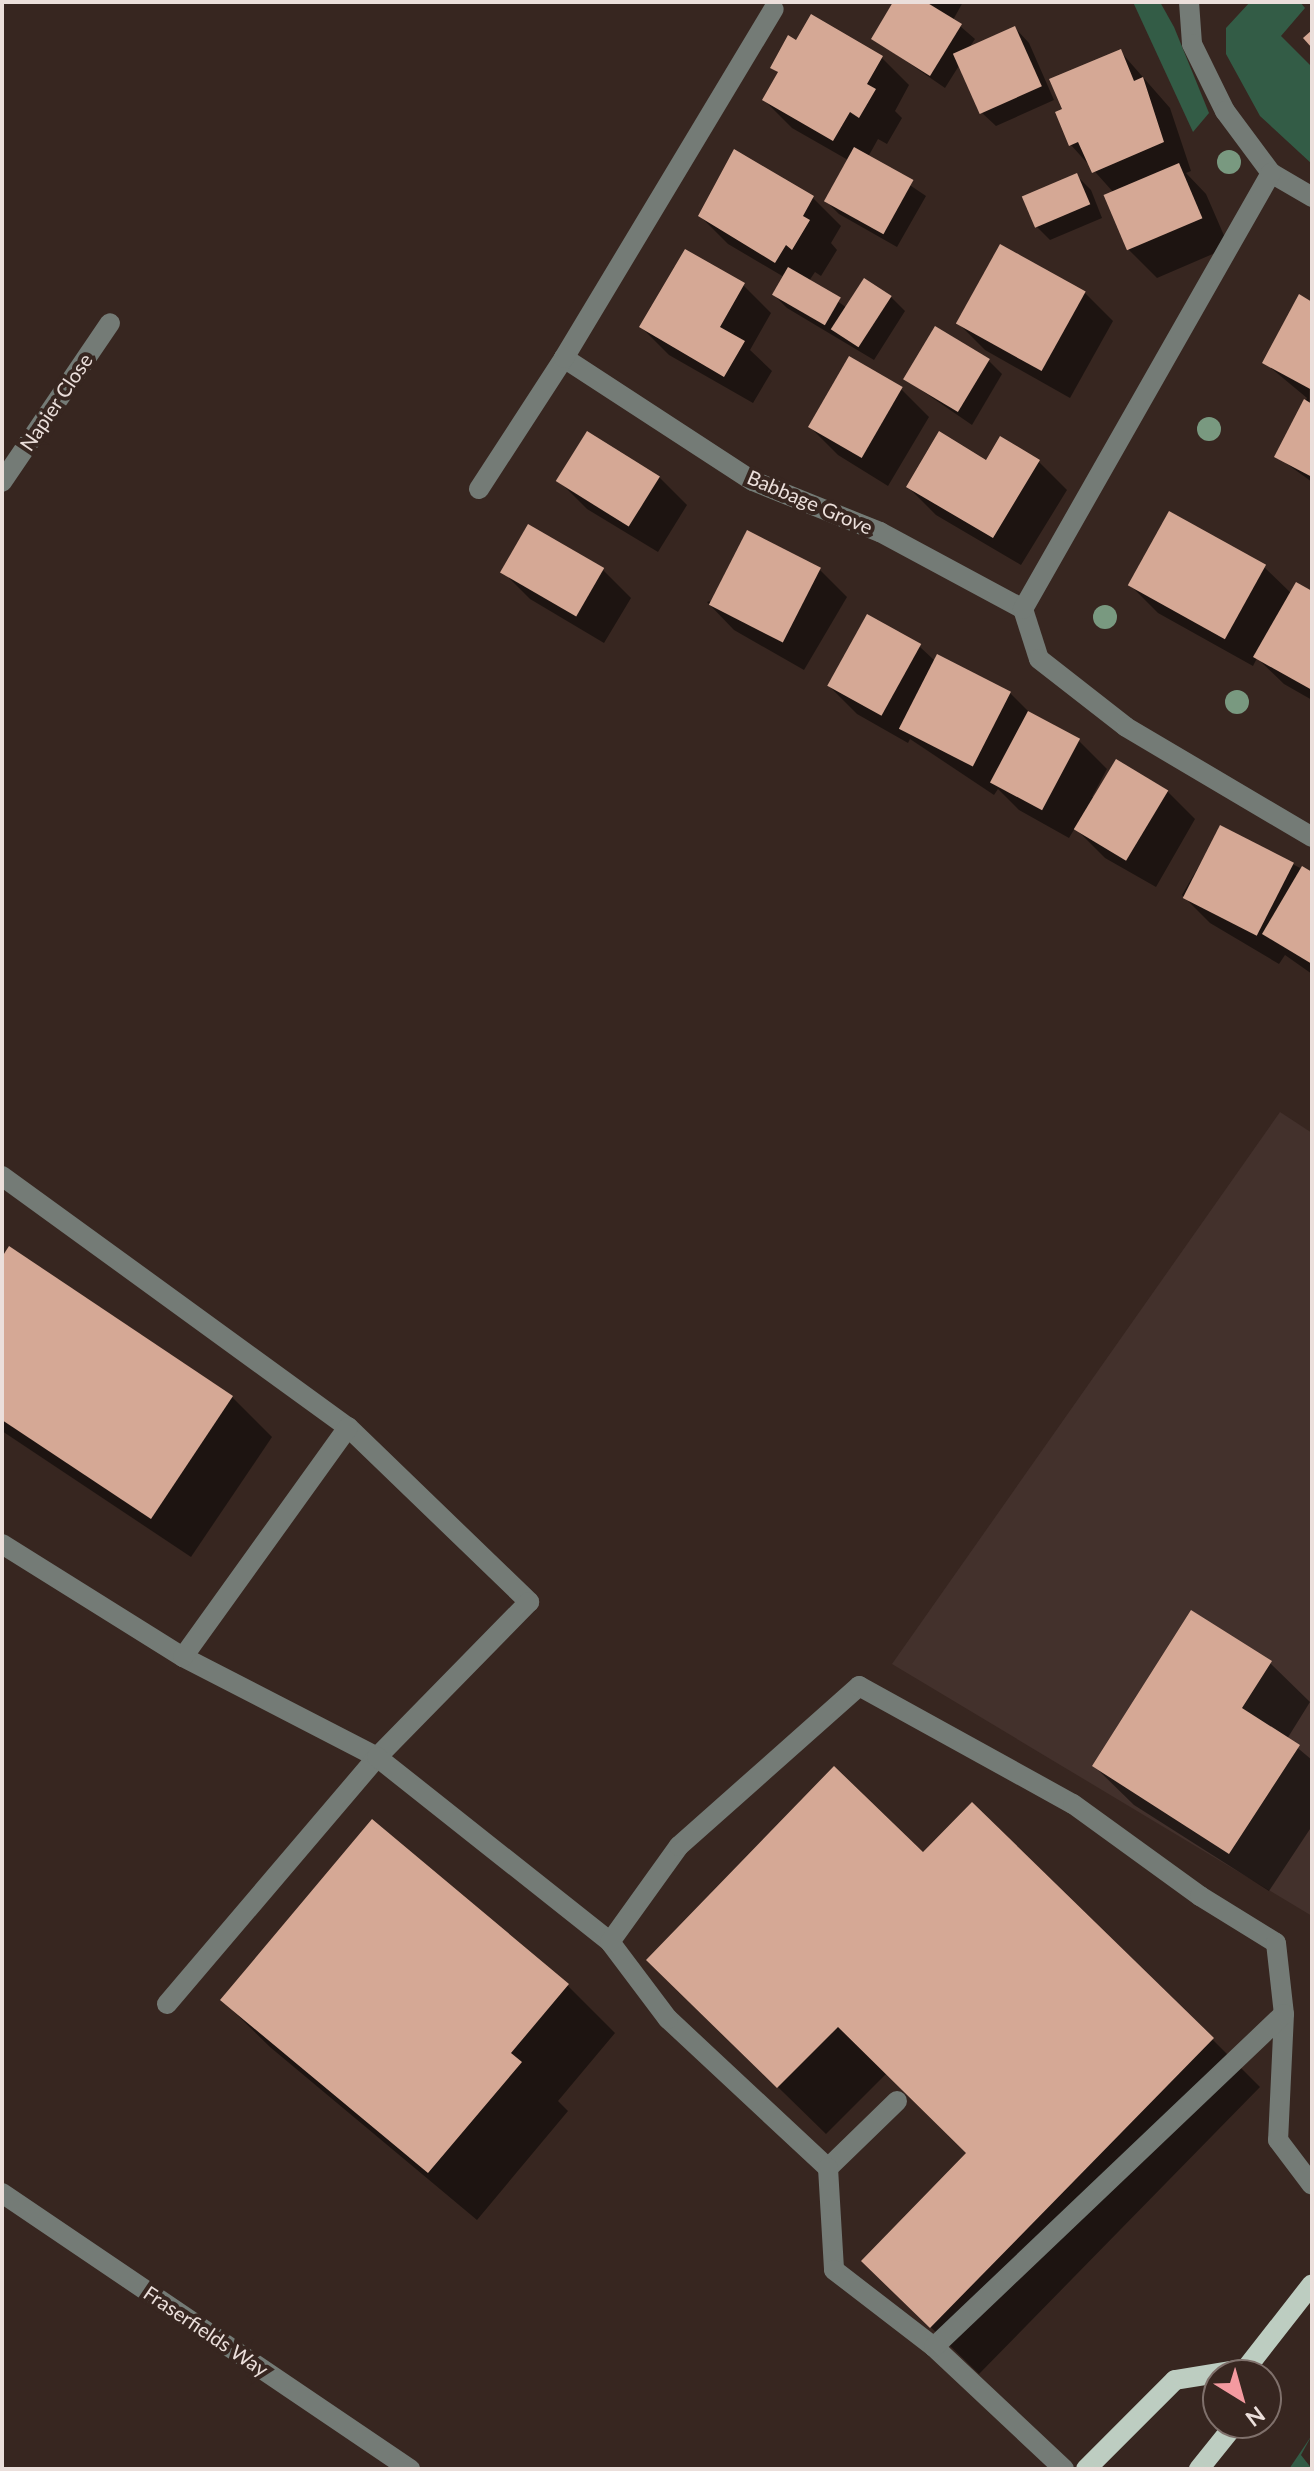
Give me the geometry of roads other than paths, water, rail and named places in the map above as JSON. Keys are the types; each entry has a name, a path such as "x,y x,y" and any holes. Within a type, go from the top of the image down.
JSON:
{"main road":[{"path":"1251,2359 1312,2284"},
{"path":"1086,2469 1175,2380 1202,2377"},
{"path":"1199,2469 1223,2439"}],"street":[{"path":"1189,2 1199,57 1225,111 1271,173 1312,197"},
{"path":"479,489 564,358 774,9"},
{"path":"1271,173 1023,609 1039,659 1126,727 1312,837"},
{"name":"Napier Close","path":"2,482 110,323"},
{"name":"Babbage Grove","path":"564,358 753,481 880,532 1023,609"},
{"path":"2,1176 348,1427 529,1602 377,1757 167,2004"},
{"path":"183,1657 348,1427"},
{"path":"2,1544 183,1657 377,1757 610,1942 668,2019 828,2168 834,2270 934,2347 1064,2469"},
{"path":"610,1942 679,1846 859,1686 1073,1804 1200,1896 1276,1943 1284,2014 1278,2140 1312,2185"},
{"path":"934,2347 1284,2014"},
{"path":"828,2168 897,2101"},
{"name":"Fraserfields Way","path":"2,2193 410,2469"}]}
